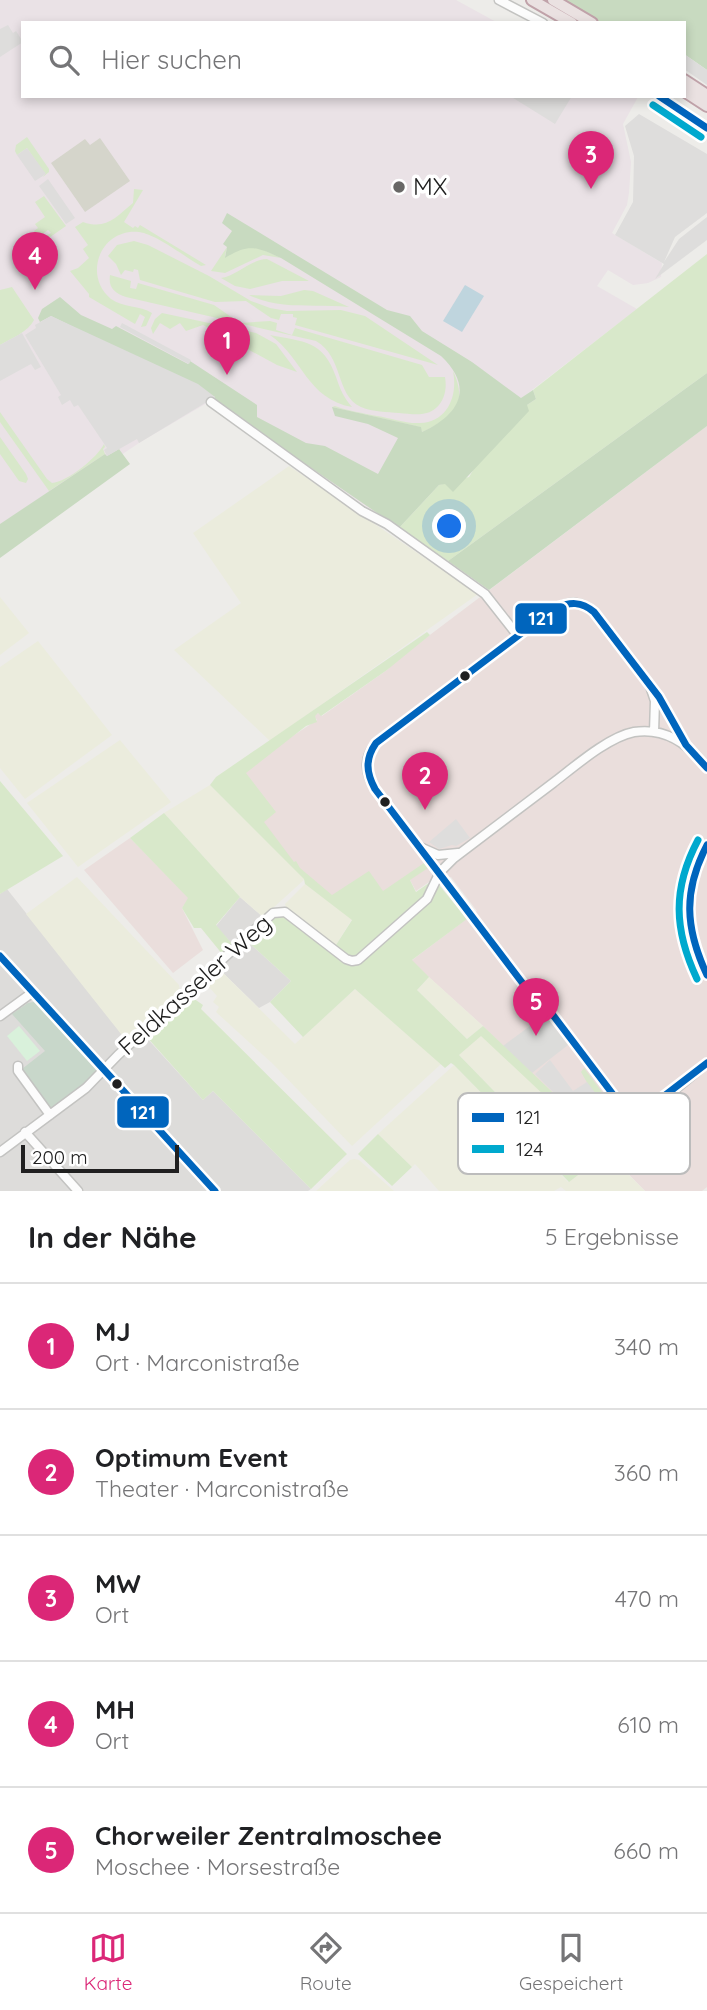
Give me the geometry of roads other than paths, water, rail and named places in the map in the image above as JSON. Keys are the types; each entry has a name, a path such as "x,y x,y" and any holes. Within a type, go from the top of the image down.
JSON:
{"highway":[{"path":"532,0 569,21"},
{"path":"553,0 589,21"},
{"path":"686,82 705,101"},
{"path":"686,93 705,101"}],"street":[{"path":"499,0 539,21"},
{"path":"662,98 707,128"},
{"path":"211,402 362,511 387,524 485,594 518,636"},
{"path":"612,1093 537,994 524,985 375,789 368,776 368,753 376,743 555,608 579,602 594,611 649,683 686,745 707,768"},
{"path":"649,683 655,701 658,732"},
{"path":"658,732 667,722 667,712"},
{"path":"658,732 686,745"},
{"name":"Feldkasseler Weg","path":"0,1152 86,1088 273,912 291,915 346,959 352,961 364,956 427,899 440,872 461,853 602,748 625,735 658,732"},
{"path":"707,845 695,870 688,906 691,936 707,975"},
{"path":"418,846 438,855 461,853"},
{"path":"1,959 215,1191"},
{"path":"0,1016 33,992"},
{"path":"668,1093 707,1063"},
{"path":"18,1066 18,1071 50,1115"},
{"path":"25,1132 78,1191"}],"water":[{"path":"465,285 484,296 462,332 443,321"}],"place":[{"name":"MX","path":"399,187"},
{"name":"MW","path":"591,189"},
{"name":"MH","path":"35,290"},
{"name":"MJ","path":"227,375"},
{"name":"Optimum Event","path":"425,810"},
{"name":"Chorweiler Zentralmoschee","path":"536,1036"}]}
